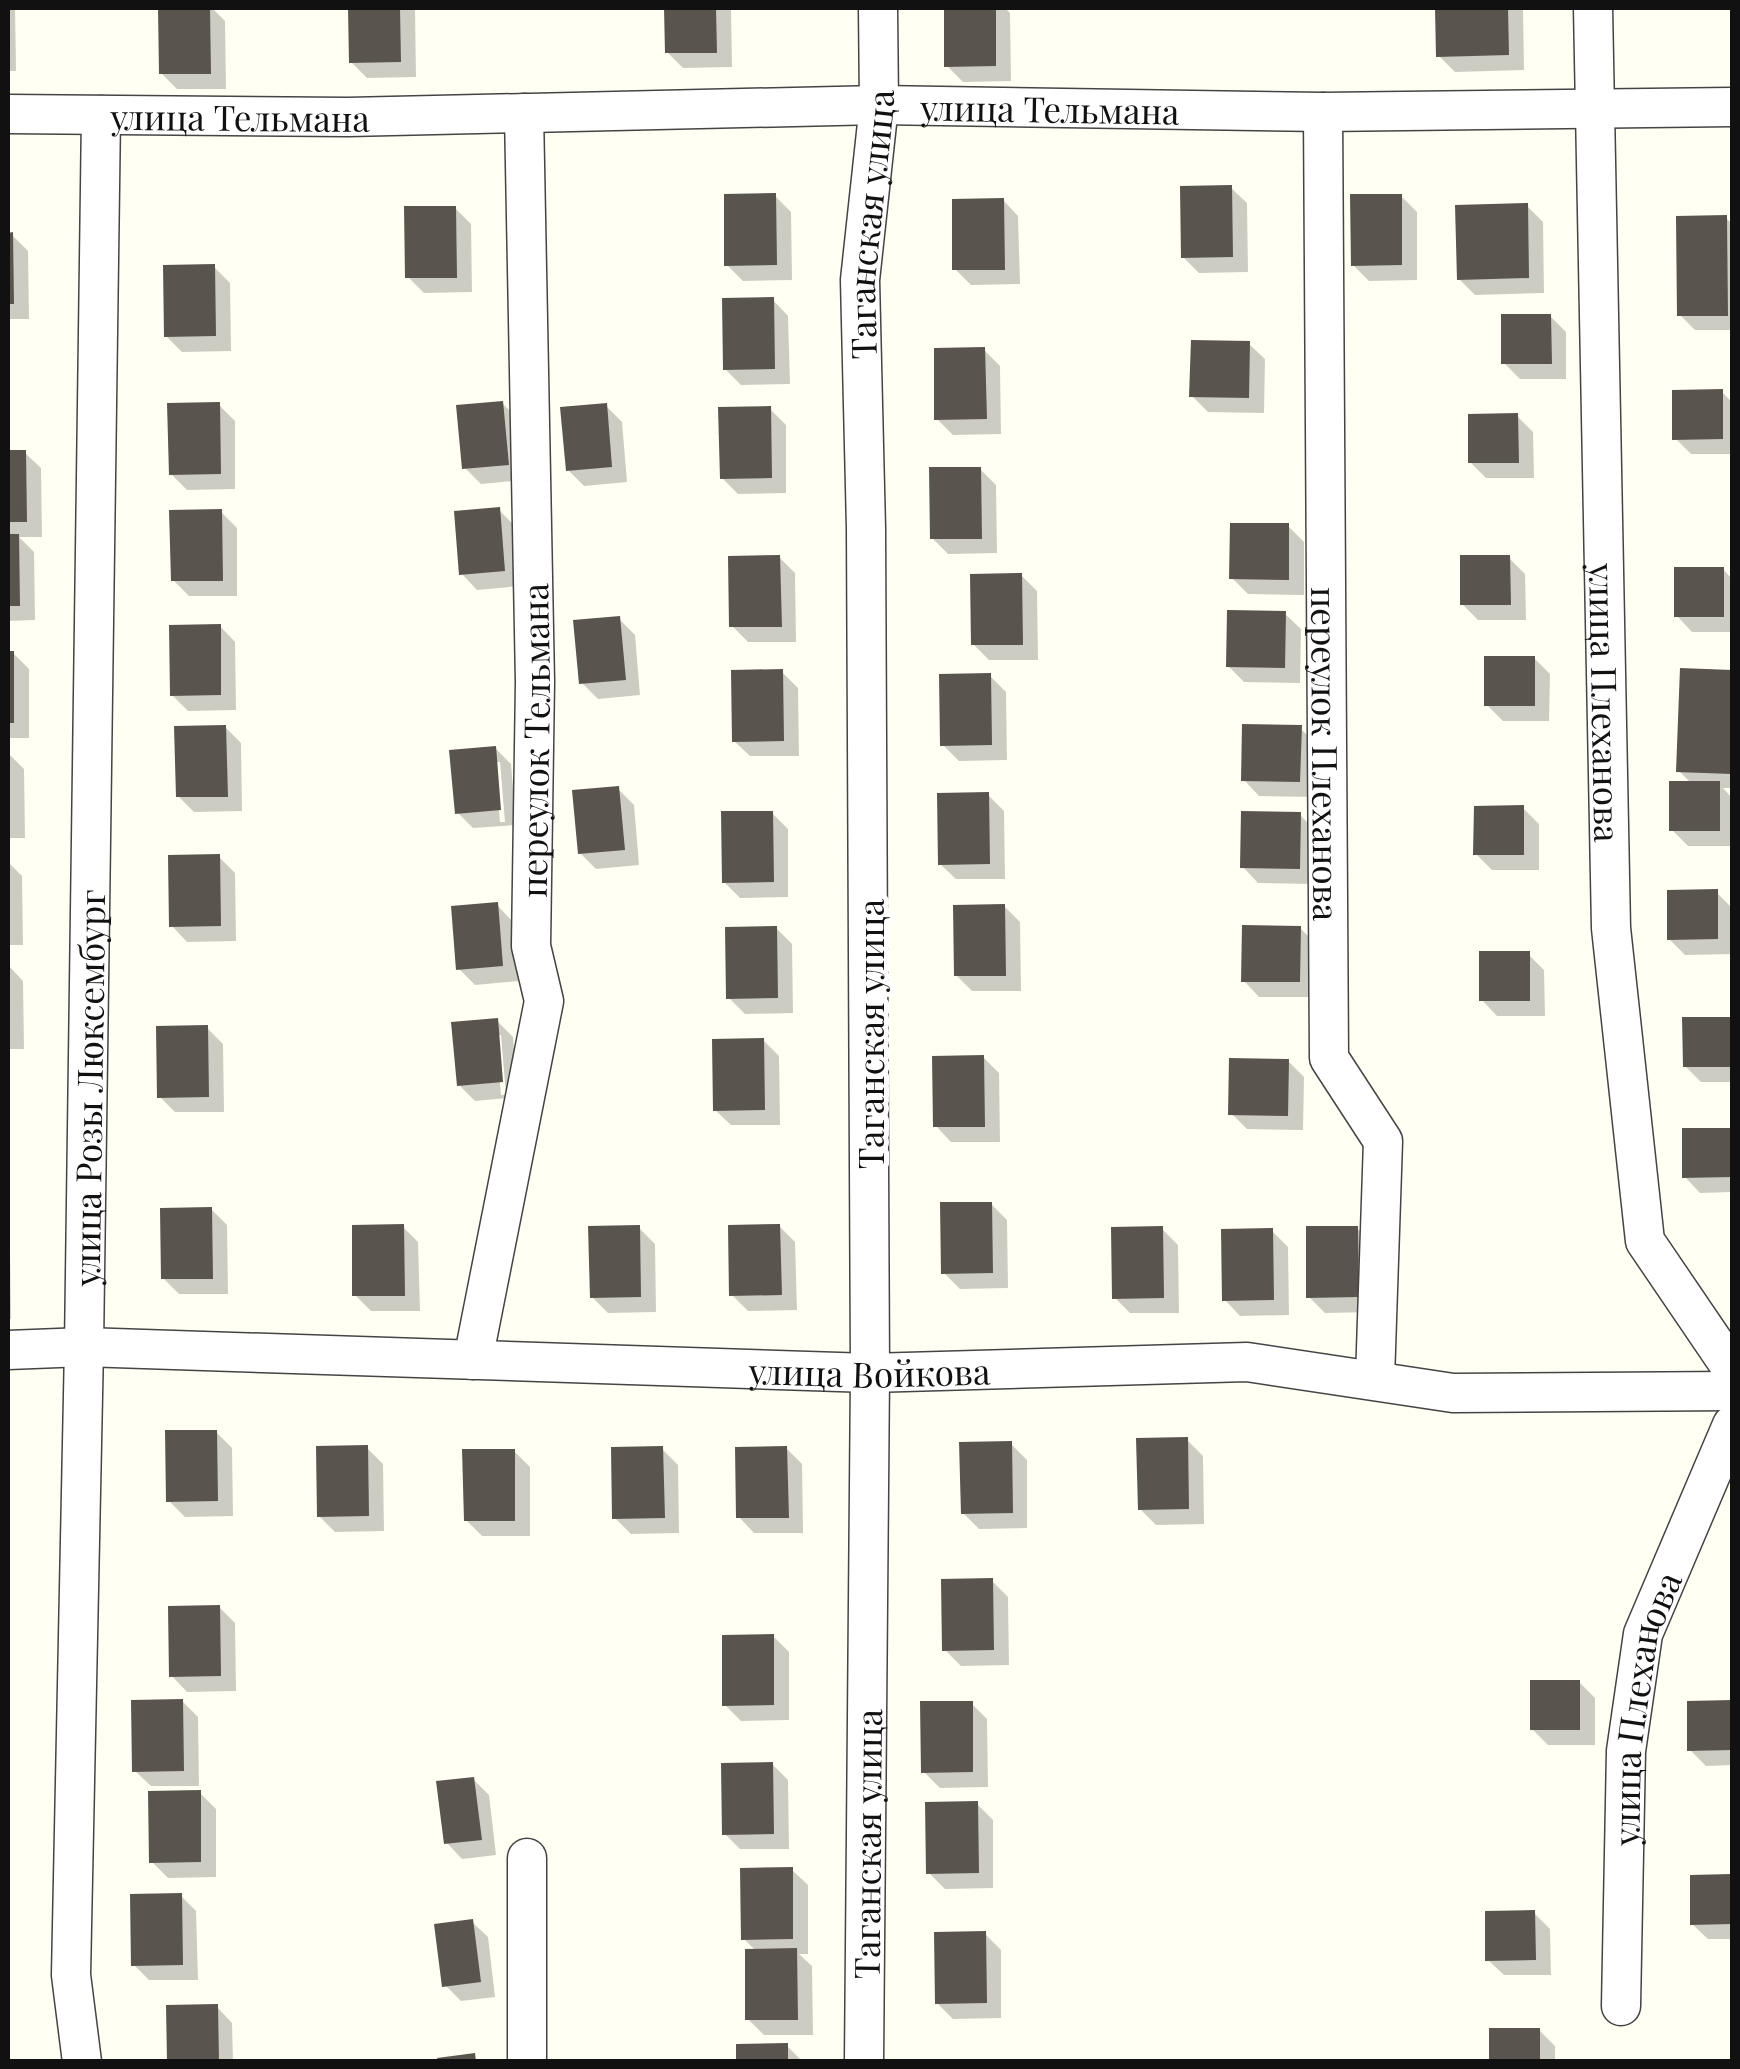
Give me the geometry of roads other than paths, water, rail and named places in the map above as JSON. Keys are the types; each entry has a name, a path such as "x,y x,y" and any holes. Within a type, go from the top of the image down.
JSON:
{"street":[{"name":"Таганская улица","path":"864,2062 870,1372 866,548 860,280 879,105 878,8"},
{"name":"улица Плеханова","path":"1594,8 1611,928 1645,1241 1732,1369"},
{"name":"улица Тельмана","path":"8,114 348,117 879,105 1323,112 1732,108"},
{"name":"переулок Плеханова","path":"1323,112 1329,1058 1383,1141 1375,1379"},
{"name":"переулок Тельмана","path":"473,1360 544,1001 532,946 535,682 524,113"},
{"name":"улица Розы Люксембург","path":"82,2062 72,1976 101,115"},
{"name":"улица Войкова","path":"8,1350 84,1347 870,1372 1247,1362 1452,1392 1732,1390"},
{"name":"улица Плеханова","path":"1622,2006 1626,1752 1642,1634 1732,1425"},
{"path":"527,1858 527,2062"}]}
